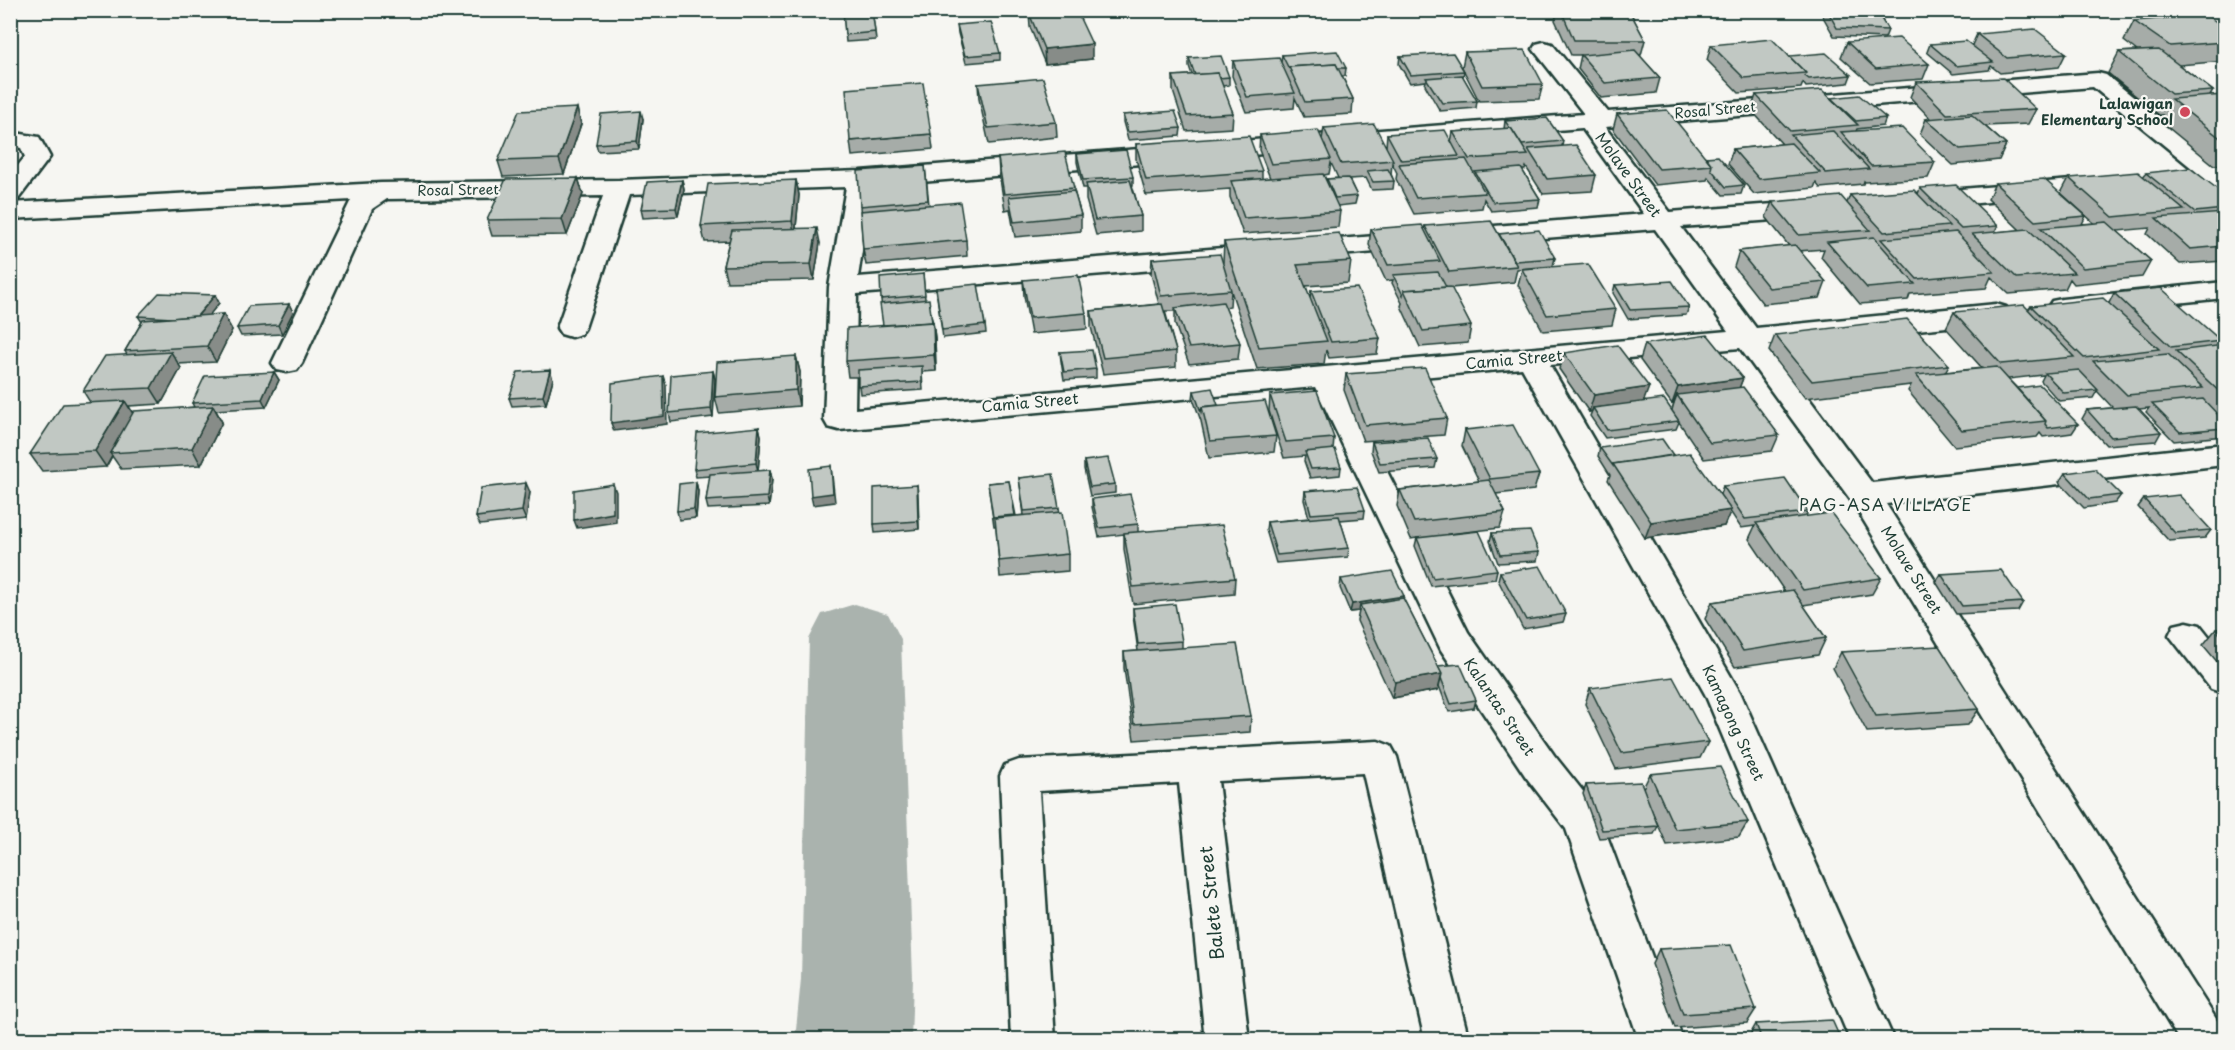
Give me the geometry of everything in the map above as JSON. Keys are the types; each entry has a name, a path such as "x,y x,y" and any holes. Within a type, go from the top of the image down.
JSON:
{"street":[{"name":"Molave Street","path":"1544,49 1595,120 1662,221 1864,495 2204,1040"},
{"name":"Rosal Street","path":"10,211 381,191 619,188 860,179 2098,80 2221,179"},
{"path":"10,139 30,142 38,157 10,193"},
{"path":"860,179 843,287 1437,239"},
{"path":"2182,179 2221,179"},
{"path":"1899,202 2135,183"},
{"path":"571,328 619,188"},
{"path":"287,363 361,205 381,191"},
{"path":"1472,236 1839,207"},
{"name":"Camia Street","path":"843,287 839,420 1749,339 2224,290"},
{"name":"Kamagong Street","path":"1531,358 1722,692 1872,1040"},
{"name":"Kalantas Street","path":"1324,377 1454,640 1540,766 1583,821 1661,1040"},
{"path":"1864,495 2224,454"},
{"path":"2224,631 2187,635 2224,679"},
{"path":"1033,1040 1019,776 1378,757 1447,1040"},
{"name":"Balete Street","path":"1197,767 1227,1040"}],"building":[{"path":"843,10 872,10 875,32 845,35"},
{"path":"1076,10 1092,44 1044,49 1029,13"},
{"path":"1561,10 1629,10 1645,40 1574,40"},
{"path":"1827,10 1876,10 1888,30 1837,28"},
{"path":"2206,15 2224,27 2224,42 2170,46 2134,21"},
{"path":"991,22 1000,53 965,56 957,25"},
{"path":"2035,29 2066,53 2007,58 1977,34"},
{"path":"1899,38 1929,64 1876,69 1847,42"},
{"path":"1772,39 1806,73 1744,78 1711,45"},
{"path":"1966,41 1993,62 1956,66 1930,44"},
{"path":"1525,50 1543,84 1482,86 1465,52"},
{"path":"1635,50 1660,78 1605,83 1581,55"},
{"path":"2159,50 2213,91 2171,94 2119,52"},
{"path":"1337,51 1346,68 1338,68 1336,64 1289,67 1289,69 1282,55"},
{"path":"1453,53 1464,71 1411,75 1400,56"},
{"path":"1826,53 1851,75 1809,79 1789,56"},
{"path":"1221,56 1229,77 1219,78 1218,73 1195,75 1189,58"},
{"path":"1279,58 1295,93 1247,97 1233,61"},
{"path":"1336,64 1353,99 1305,102 1289,67"},
{"path":"1218,73 1233,113 1187,116 1173,76"},
{"path":"1462,75 1477,101 1442,103 1426,78"},
{"path":"1043,78 1056,122 988,128 978,84"},
{"path":"2003,78 2036,109 1947,114 1916,82"},
{"path":"923,83 931,134 850,141 846,89"},
{"path":"1822,90 1858,125 1790,131 1756,95"},
{"path":"1859,95 1886,118 1856,121 1831,98"},
{"path":"2224,95 2224,141 2171,99"},
{"path":"577,108 559,159 498,161 519,111"},
{"path":"1667,110 1712,165 1659,169 1617,114"},
{"path":"641,111 637,141 596,144 601,114"},
{"path":"1175,111 1181,128 1128,132 1123,115"},
{"path":"1972,115 2006,145 1960,149 1926,119"},
{"path":"1547,118 1563,141 1522,145 1505,121"},
{"path":"1374,124 1393,160 1341,164 1324,128"},
{"path":"1511,128 1528,155 1469,159 1453,132"},
{"path":"1902,128 1935,162 1871,166 1841,132"},
{"path":"1318,130 1331,159 1271,164 1260,135"},
{"path":"1445,130 1459,156 1401,160 1387,134"},
{"path":"1833,131 1869,169 1826,173 1791,135"},
{"path":"1249,136 1262,171 1146,180 1136,144"},
{"path":"1791,143 1820,173 1759,179 1733,149"},
{"path":"1576,145 1596,175 1547,179 1528,149"},
{"path":"1126,150 1133,177 1083,180 1077,154"},
{"path":"1065,152 1074,188 1004,194 998,158"},
{"path":"1718,156 1744,185 1726,187 1711,169 1712,165 1706,157"},
{"path":"1466,159 1485,193 1416,198 1399,164"},
{"path":"925,166 928,200 860,206 858,171"},
{"path":"1521,168 1540,199 1493,202 1475,172"},
{"path":"2190,168 2224,194 2224,209 2195,212 2146,173"},
{"path":"1388,169 1394,181 1373,182 1367,171"},
{"path":"2138,172 2184,210 2113,217 2069,178"},
{"path":"1323,174 1340,211 1244,218 1231,181"},
{"path":"578,178 562,219 487,220 506,179"},
{"path":"1348,178 1357,196 1335,198 1327,179"},
{"path":"2044,179 2086,216 2035,221 1995,183"},
{"path":"682,180 676,208 641,209 647,182"},
{"path":"796,180 792,221 701,226 708,184"},
{"path":"1130,180 1141,216 1095,220 1086,184"},
{"path":"1956,185 1998,226 1961,229 1920,188"},
{"path":"1914,190 1949,226 1884,232 1850,195"},
{"path":"1074,191 1081,215 1014,222 1009,197"},
{"path":"1841,196 1870,230 1799,235 1772,202"},
{"path":"960,202 966,240 863,249 860,211"},
{"path":"2224,213 2224,246 2190,249 2156,218"},
{"path":"1491,221 1517,266 1449,272 1425,226"},
{"path":"2107,222 2151,261 2083,268 2041,228"},
{"path":"1422,225 1440,261 1388,265 1371,229"},
{"path":"817,228 811,264 723,266 732,230"},
{"path":"2028,229 2074,273 2017,278 1972,234"},
{"path":"1539,230 1555,258 1515,261 1499,234"},
{"path":"1956,232 1994,272 1917,279 1881,239"},
{"path":"1339,233 1351,261 1297,265 1327,341 1259,347 1224,242"},
{"path":"1874,237 1915,284 1867,288 1827,242"},
{"path":"1795,245 1826,282 1769,288 1739,251"},
{"path":"1220,254 1231,290 1161,296 1152,259"},
{"path":"1588,264 1616,309 1547,315 1522,269"},
{"path":"1438,272 1446,287 1404,290 1403,295 1393,275"},
{"path":"923,274 925,295 881,299 880,278"},
{"path":"1078,275 1086,313 1030,318 1023,280"},
{"path":"1672,281 1689,307 1630,310 1615,285"},
{"path":"978,284 985,325 942,330 936,288"},
{"path":"1451,287 1471,326 1423,331 1404,290"},
{"path":"1357,288 1380,338 1331,342 1311,291"},
{"path":"2161,288 2221,341 2171,347 2114,293"},
{"path":"159,293 215,295 197,316 172,318 138,316"},
{"path":"2103,298 2159,349 2084,358 2031,306"},
{"path":"929,299 932,322 883,325 880,304"},
{"path":"1223,302 1240,343 1189,348 1175,308"},
{"path":"289,304 278,325 237,328 249,306"},
{"path":"1162,304 1176,351 1103,358 1091,311"},
{"path":"2024,305 2074,357 2001,364 1954,312"},
{"path":"223,314 207,346 125,351 143,320"},
{"path":"1907,319 1949,365 1812,381 1775,335"},
{"path":"933,322 934,355 846,361 847,328"},
{"path":"1708,335 1743,378 1678,387 1645,344"},
{"path":"1617,345 1649,387 1594,395 1564,353"},
{"path":"2224,345 2224,396 2176,351"},
{"path":"1092,350 1096,369 1064,372 1060,352"},
{"path":"171,352 151,388 83,391 105,356"},
{"path":"2168,354 2203,388 2127,395 2093,361"},
{"path":"796,356 796,390 715,397 717,362"},
{"path":"922,366 922,382 858,386 858,370"},
{"path":"1997,367 2046,421 1962,430 1916,375"},
{"path":"1425,368 1447,418 1365,425 1346,374"},
{"path":"550,370 543,396 509,398 518,372"},
{"path":"2079,370 2098,390 2064,393 2045,373"},
{"path":"713,371 711,409 669,413 671,375"},
{"path":"274,372 262,399 192,403 205,376"},
{"path":"663,376 664,416 611,423 612,383"},
{"path":"2040,385 2078,424 2048,428 2046,421 2017,388"},
{"path":"1743,387 1779,435 1710,443 1677,395"},
{"path":"1212,388 1218,405 1202,407 1201,412 1194,391"},
{"path":"1317,391 1334,438 1286,442 1270,395"},
{"path":"1664,399 1679,421 1607,430 1593,408"},
{"path":"2203,399 2224,421 2224,428 2180,432 2152,404"},
{"path":"125,401 95,451 30,454 63,404"},
{"path":"1265,401 1276,436 1210,441 1202,407"},
{"path":"213,406 192,448 110,453 134,411"},
{"path":"2136,406 2161,432 2111,437 2087,410"},
{"path":"1513,425 1539,474 1490,479 1465,430"},
{"path":"759,427 756,463 694,469 697,433"},
{"path":"1428,438 1437,459 1380,463 1372,442"},
{"path":"1662,439 1673,455 1613,464 1613,466 1600,448"},
{"path":"1335,449 1341,467 1311,469 1305,452"},
{"path":"1690,453 1731,510 1651,522 1613,464"},
{"path":"1108,458 1115,484 1090,487 1084,461"},
{"path":"831,466 833,493 811,496 809,469"},
{"path":"2095,469 2121,495 2089,499 2065,473"},
{"path":"770,470 767,497 706,501 710,474"},
{"path":"1053,474 1059,508 1024,511 1019,478"},
{"path":"1785,478 1808,512 1745,519 1723,486"},
{"path":"1489,480 1505,512 1414,522 1400,490"},
{"path":"1009,481 1015,515 993,517 988,483"},
{"path":"696,482 694,509 677,511 679,484"},
{"path":"526,483 522,511 476,517 481,488"},
{"path":"613,484 613,513 574,520 574,490"},
{"path":"917,485 918,521 874,524 874,488"},
{"path":"1357,487 1365,510 1311,514 1305,491"},
{"path":"1130,494 1138,524 1099,528 1092,499"},
{"path":"2179,495 2211,530 2175,533 2144,499"},
{"path":"1062,512 1068,554 999,561 995,518"},
{"path":"1831,513 1881,578 1803,590 1756,523"},
{"path":"1339,516 1349,548 1277,555 1267,522"},
{"path":"1222,525 1235,578 1133,587 1124,533"},
{"path":"1479,531 1497,570 1433,578 1417,538"},
{"path":"1530,531 1539,552 1500,555 1492,533"},
{"path":"1540,566 1566,614 1526,620 1500,572"},
{"path":"2001,570 2023,602 1962,606 1941,574"},
{"path":"1392,571 1404,596 1352,604 1341,579"},
{"path":"1793,590 1826,638 1743,651 1712,602"},
{"path":"1403,598 1442,674 1395,682 1360,605"},
{"path":"1175,604 1182,641 1138,644 1133,608"},
{"path":"2224,628 2224,639 2216,629"},
{"path":"1237,644 1251,716 1134,724 1124,652"},
{"path":"1939,646 1979,709 1876,716 1841,652"},
{"path":"1460,664 1476,700 1451,704 1438,666"},
{"path":"1673,677 1708,742 1622,753 1590,688"},
{"path":"1720,767 1748,822 1675,829 1650,774"},
{"path":"1641,782 1658,826 1602,830 1586,785"},
{"path":"1731,945 1756,1009 1683,1014 1659,949"},
{"path":"1832,1020 1841,1040 1762,1040 1756,1024"}],"waterway":[{"path":"853,1040 857,979 855,639"}],"place":[{"name":"Lalawigan Elementary School","path":"2185,112"}],"district":[{"name":"PAG-ASA VILLAGE","path":"1886,505"}]}
